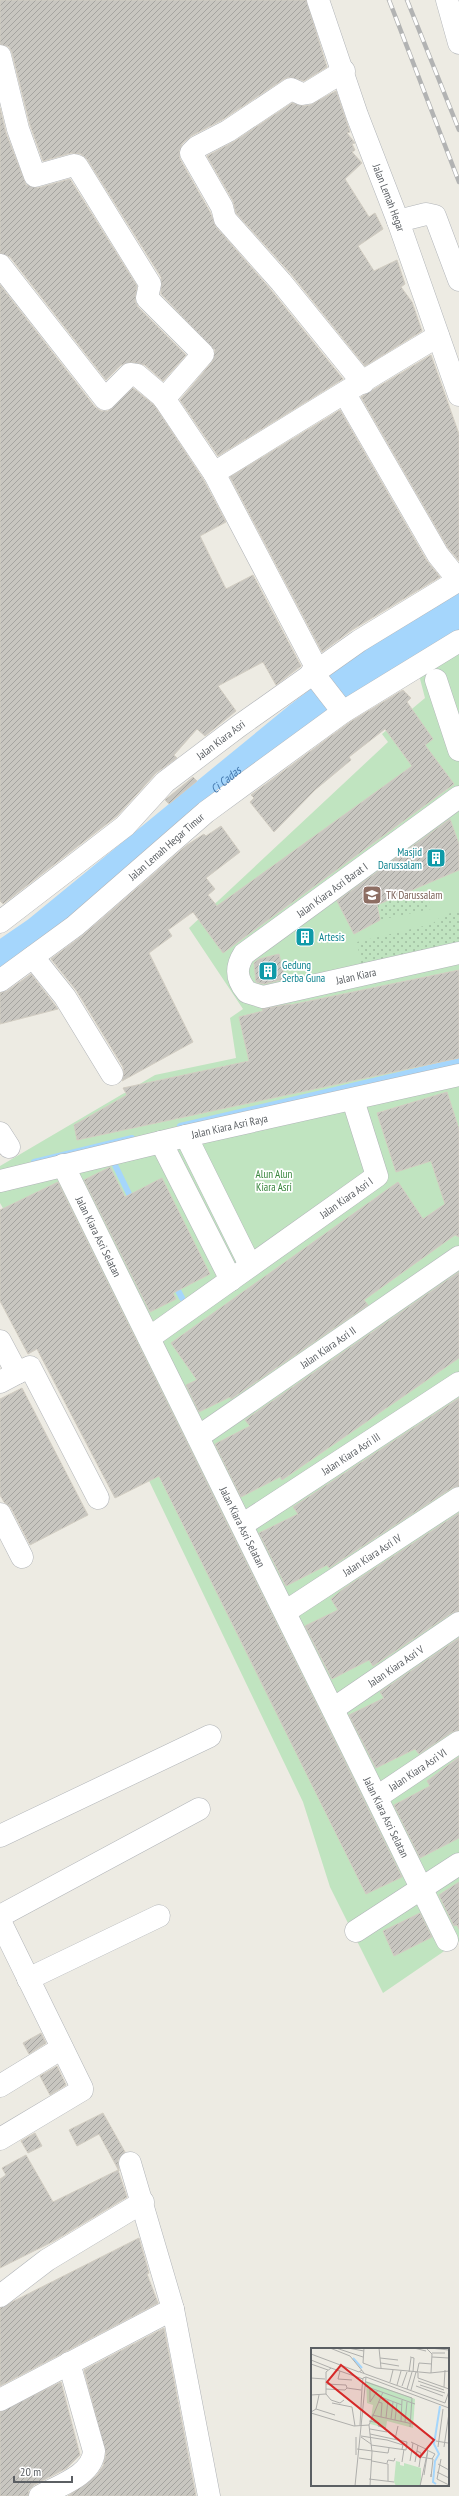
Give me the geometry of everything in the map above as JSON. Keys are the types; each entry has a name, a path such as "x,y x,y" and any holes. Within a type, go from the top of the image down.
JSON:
{"street":[{"name":"Jalan Lemah Hegar","path":"318,0 344,71 357,115 398,221 459,395"},
{"path":"447,0 459,44"},
{"path":"0,56 18,129 35,176 74,165 78,166 150,284 147,298 203,354 164,399"},
{"path":"344,71 308,93 302,94 291,89 228,131 197,147 192,153 222,207 225,219 281,282 354,388 438,555 459,580"},
{"path":"398,221 426,214 434,216 440,227 459,280"},
{"path":"4,270 104,399 130,374 137,375 164,399 214,473 316,675 342,710"},
{"path":"214,473 279,431 354,388 438,336"},
{"name":"Jalan Kiara Asri","path":"0,922 125,826 165,782 316,675 359,640 459,580"},
{"name":"Jalan Lemah Hegar Timur","path":"0,981 75,926 206,812 342,710 459,641"},
{"path":"436,680 459,750"},
{"name":"Jalan Kiara Asri Barat I","path":"238,977 237,969 244,954 459,797"},
{"name":"Jalan Kiara","path":"238,977 247,992 263,997 459,953"},
{"path":"33,957 65,997 112,1074"},
{"name":"Jalan Kiara Asri Raya","path":"0,1181 186,1136 459,1076"},
{"name":"Jalan Kiara Asri I","path":"149,1338 250,1265 378,1176 353,1100"},
{"path":"186,1136 250,1265"},
{"path":"161,1142 230,1280"},
{"name":"Jalan Kiara Asri Selatan","path":"63,1165 447,1940"},
{"name":"Jalan Kiara Asri II","path":"198,1437 459,1257"},
{"path":"0,1341 9,1378 30,1367 98,1498"},
{"name":"Jalan Kiara Asri III","path":"242,1525 459,1383"},
{"name":"Jalan Kiara Asri IV","path":"285,1612 459,1498"},
{"path":"0,1514 22,1557"},
{"name":"Jalan Kiara Asri V","path":"333,1709 459,1623"},
{"path":"0,1836 210,1736"},
{"name":"Jalan Kiara Asri VI","path":"377,1797 459,1742"},
{"path":"0,1916 199,1809"},
{"path":"356,1930 459,1864"},
{"path":"28,1979 159,1916"},
{"path":"0,1921 82,2090 0,2139"},
{"path":"0,2086 62,2048"},
{"path":"130,2163 143,2202 173,2309 209,2496"},
{"path":"0,2296 47,2260 143,2202"},
{"path":"0,2400 173,2309"},
{"path":"40,2496 82,2472 92,2463 94,2457 69,2363"}],"green space":[{"name":"Alun Alun Kiara Asri","path":"459,651 459,1941 383,1993 330,1887 303,1802 95,1368 0,1203 0,1166 155,1075 236,1058 230,1018 243,1009 189,928 388,742 382,734 425,698 419,675"},
{"path":"416,890 428,897 431,909 380,920 377,905"},
{"path":"459,911 459,947 362,970 357,942 432,924 443,915"}],"building":[{"path":"0,0 306,0 327,67 304,81 290,77 284,79 222,120 191,136 182,144 179,152 180,159 210,212 216,227 271,290 343,379 218,456 180,400 212,362 215,350 161,294 161,277 87,159 81,154 71,153 43,161 30,125 12,53 9,47 0,44"},
{"path":"336,91 350,132 347,133 355,143 352,144 355,150 352,152 362,163 345,179 369,217 375,213 383,229 358,246 374,271 397,260 405,284 401,287 412,302 422,331 365,366 291,274 236,213 233,201 207,156 235,141 292,103 304,106 310,105"},
{"path":"0,108 6,133 26,185 38,188 70,179 137,286 135,301 138,307 186,355 163,381 145,365 131,362 121,365 106,380 10,257 0,253"},
{"path":"0,285 95,407 101,411 108,411 133,388 154,405 203,479 226,522 200,536 226,589 253,575 301,666 276,685 263,662 218,686 236,711 205,736 197,729 174,755 177,758 156,773 117,816 3,904 0,901"},
{"path":"431,355 459,434 459,561 448,548 361,397"},
{"path":"340,410 427,561 440,577 352,630 322,652 230,477"},
{"path":"403,690 411,698 407,702 433,739 425,745 454,784 223,953 193,912 168,930 172,936 149,953 193,1042 122,1081 124,1074 123,1067 76,990 51,959 83,935 187,845 204,834 206,836 221,826 240,852 206,878 215,889 208,895 217,906 412,766 385,729 349,757 351,760 315,790 274,832 250,802 254,798 251,795 350,722"},
{"path":"193,777 197,781 169,804 165,800"},
{"path":"450,819 459,844 459,870 377,905 380,920 354,934 337,901"},
{"name":"Gedung Serba Guna","path":"279,954 285,979 264,984 256,982 254,963 259,959"},
{"path":"459,970 459,1058 77,1140 74,1125 127,1095 123,1088 249,1061 239,1017 263,1011 262,1009 290,1005"},
{"path":"31,974 58,1009 0,1024 0,993 7,991"},
{"path":"447,1092 459,1129 459,1237 455,1235 364,1300 368,1305 231,1399 230,1397 199,1412 186,1385 197,1380 171,1343 398,1182 423,1219 445,1204 431,1161 396,1172 377,1113"},
{"path":"110,1167 125,1197 162,1178 210,1274 173,1293 176,1299 150,1312 84,1180"},
{"path":"58,1182 402,1877 366,1894 159,1476 115,1498 37,1349 28,1354 0,1301 0,1210"},
{"path":"459,1272 459,1358 282,1480 280,1477 241,1497 215,1444 250,1426 245,1420"},
{"path":"22,1388 88,1515 30,1545 11,1508 4,1502 0,1495 0,1399"},
{"path":"459,1398 459,1486 452,1488 329,1568 327,1565 286,1586 259,1533 298,1514 293,1507"},
{"path":"459,1513 459,1611 452,1613 373,1666 369,1660 332,1679 305,1626 338,1610 331,1599 343,1589"},
{"path":"459,1638 459,1730 452,1732 419,1754 415,1749 376,1768 349,1715 384,1698 380,1692"},
{"path":"459,1757 459,1838 420,1858 394,1805 430,1786 427,1781"},
{"path":"459,1882 459,1929 457,1925 454,1926 439,1895"},
{"path":"420,1913 432,1937 394,1956 383,1931"},
{"path":"41,2033 46,2043 29,2054 23,2043"},
{"path":"57,2066 66,2085 50,2095 40,2076"},
{"path":"103,2113 125,2152 118,2160 119,2171 99,2134 77,2146 69,2130"},
{"path":"35,2133 42,2146 28,2153 21,2141"},
{"path":"26,2155 53,2202 118,2170 127,2197 54,2241 0,2268 0,2179 6,2175 2,2168"},
{"path":"139,2238 149,2273 147,2274 158,2303 0,2386 0,2308"},
{"path":"164,2328 196,2496 68,2496 97,2475 103,2466 106,2454 84,2370"},
{"path":"61,2382 80,2455 67,2468 34,2485 29,2490 28,2496 0,2496 0,2412"}],"waterway":[{"name":"Ci Cadas","path":"0,960 38,934 299,720 350,681 459,609"},
{"path":"180,1126 459,1061"},
{"path":"34,1162 132,1138"},
{"path":"113,1161 133,1202"},
{"path":"174,1283 182,1298"}],"railway":[{"path":"389,0 459,182"},
{"path":"407,0 459,130"}],"place":[{"name":"Masjid Darussalam","path":"436,858"},
{"name":"TK Darussalam","path":"372,895"},
{"name":"Artesis","path":"305,937"},
{"name":"Gedung Serba Guna","path":"268,971"}]}
